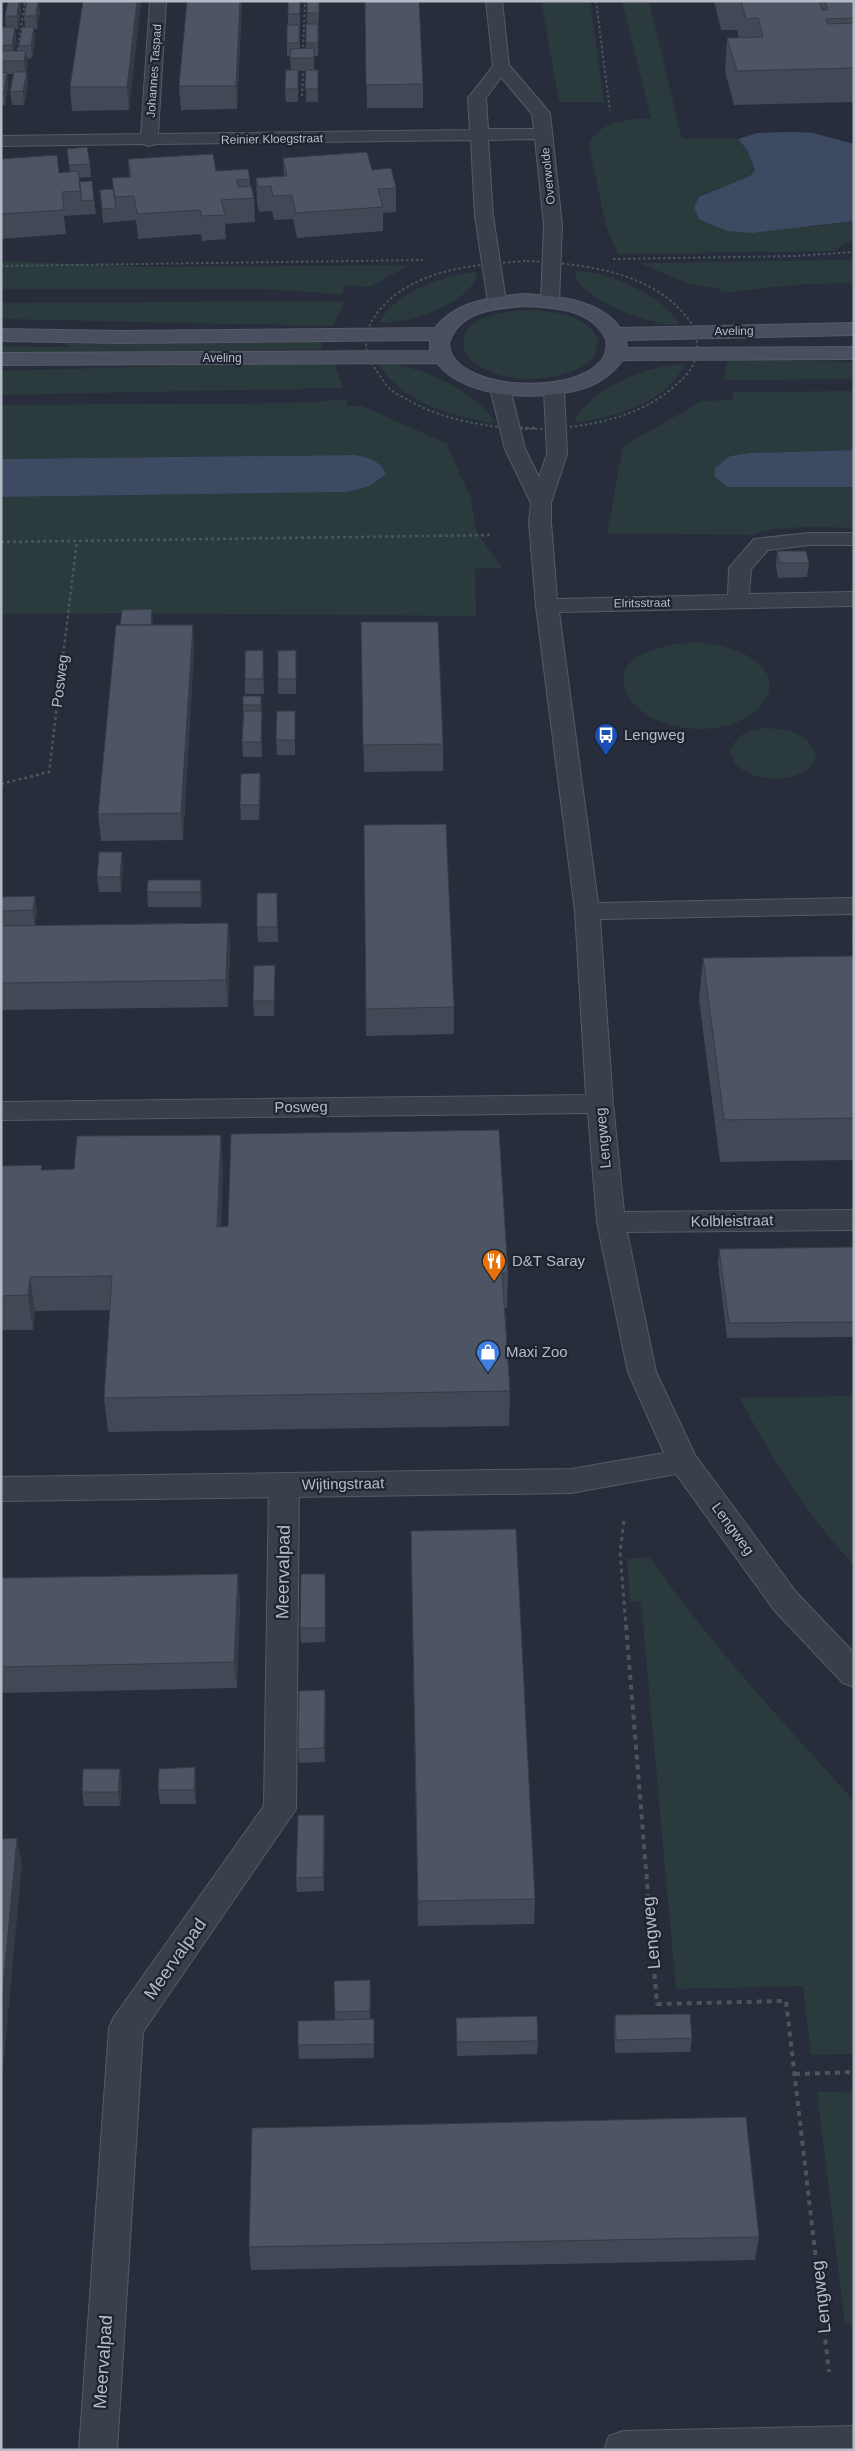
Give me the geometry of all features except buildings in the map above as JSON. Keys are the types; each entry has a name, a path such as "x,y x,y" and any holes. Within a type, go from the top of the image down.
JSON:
{"main road":[{"path":"550,301 590,313 605,323 614,334 617,344 616,354 608,366 594,376 576,384 554,389 527,390 500,388 475,381 455,370 442,357 439,346 441,334 452,320 472,309 497,302 550,301"},
{"name":"Aveling","path":"614,334 854,329"},
{"name":"Aveling","path":"1,334 130,336 441,334"},
{"name":"Aveling","path":"616,354 854,353"},
{"name":"Aveling","path":"1,359 442,357"}],"street":[{"name":"Johannes Taspad","path":"149,141 158,1"},
{"path":"494,1 500,66 478,98 484,216 497,302"},
{"name":"Overwolde","path":"500,66 541,113 553,225 550,301"},
{"name":"Reinier Kloegstraat","path":"1,141 149,141 544,134"},
{"name":"Lengweg","path":"500,388 515,449 541,503"},
{"name":"Lengweg","path":"554,389 557,454 541,503 541,535 547,606 587,911 600,1104 611,1222 642,1372 683,1461 785,1601 854,1674"},
{"path":"738,601 740,568 762,544 809,539 854,539"},
{"name":"Elritsstraat","path":"547,606 854,599"},
{"path":"587,911 854,906"},
{"name":"Posweg","path":"1,1111 600,1104"},
{"name":"Kolbleistraat","path":"611,1222 854,1220"},
{"name":"Wijtingstraat","path":"1,1489 571,1481 683,1461"},
{"name":"Meervalpad","path":"98,2450 126,2028 280,1809 284,1485"},
{"path":"623,2450 854,2445"}],"path":[{"path":"16,63 24,1"},
{"path":"303,61 305,1"},
{"path":"596,1 610,111"},
{"path":"613,259 796,256 854,252"},
{"path":"1,266 423,260"},
{"path":"1,542 541,535"},
{"name":"Posweg","path":"1,784 49,772 77,541"},
{"name":"Lengweg","path":"625,1511 620,1552 657,2004 786,2001 829,2372"},
{"path":"795,2074 854,2072"}],"shaded area":[{"path":"541,1 590,1 604,102 559,102"},
{"path":"622,1 649,1 682,139 738,139 747,150 755,170 750,176 699,197 810,227 854,221 854,240 841,245 836,251 618,254 606,226 589,145 593,137 607,126 633,119 651,118"},
{"path":"854,260 854,283 803,284 720,293 721,289 689,284 639,263"},
{"path":"1,261 154,267 410,265 369,287 345,285 342,294 265,289 1,289"},
{"path":"575,271 603,275 634,287 661,304 680,324 654,322 618,309 587,291 578,281"},
{"path":"477,273 473,284 452,302 437,310 406,320 380,322 387,311 397,302 421,287 448,277"},
{"path":"344,302 333,326 1,319 1,303"},
{"path":"536,310 573,317 589,327 598,342 594,357 582,366 567,373 530,379 511,378 493,373 478,366 467,355 463,347 464,337 468,329 475,323 495,314"},
{"path":"323,343 322,349 1,354 1,346 72,347 64,344"},
{"path":"728,360 854,362 854,379 723,380"},
{"path":"334,361 343,388 1,395 1,371"},
{"path":"382,362 412,368 460,389 485,409 494,421 490,423 427,405 399,388 378,363"},
{"path":"676,364 684,366 677,377 669,386 648,401 612,415 580,422 574,420 583,408 606,389 632,376"},
{"path":"854,391 854,450 750,453 730,456 716,468 727,487 854,487 854,528 788,528 774,529 754,535 607,533 623,446 702,401 733,400 732,392"},
{"path":"346,399 348,406 362,406 446,443 471,499 476,531 502,568 475,569 476,616 1,614 1,497 348,492 370,486 386,474 355,455 1,459 1,405 304,403"},
{"path":"700,642 740,652 763,667 770,685 764,702 747,717 722,727 691,729 657,720 635,706 625,689 624,682 625,671 631,662 640,655 665,646"},
{"path":"765,728 781,729 795,733 807,741 816,755 811,766 795,776 784,778 761,777 741,769 735,763 730,752 733,746 743,734"},
{"path":"854,1396 854,1566 821,1527 791,1486 740,1398"},
{"path":"650,1557 673,1590 722,1652 854,1801 854,2054 811,2055 803,1986 676,1989 641,1601 630,1602 627,1559"},
{"path":"854,2091 854,2324 845,2324 817,2092"}],"water":[{"path":"757,133 813,133 854,144 854,221 752,233 727,231 699,219 694,207 699,197 750,176 755,170 747,150 738,139"},
{"path":"854,450 854,487 727,487 714,476 715,468 730,456 750,453"},
{"path":"355,455 377,463 386,474 370,486 348,492 1,497 1,459"}],"place":[{"name":"Lengweg","path":"606,756"},
{"name":"D&T Saray","path":"494,1282"},
{"name":"Maxi Zoo","path":"488,1373"}]}
